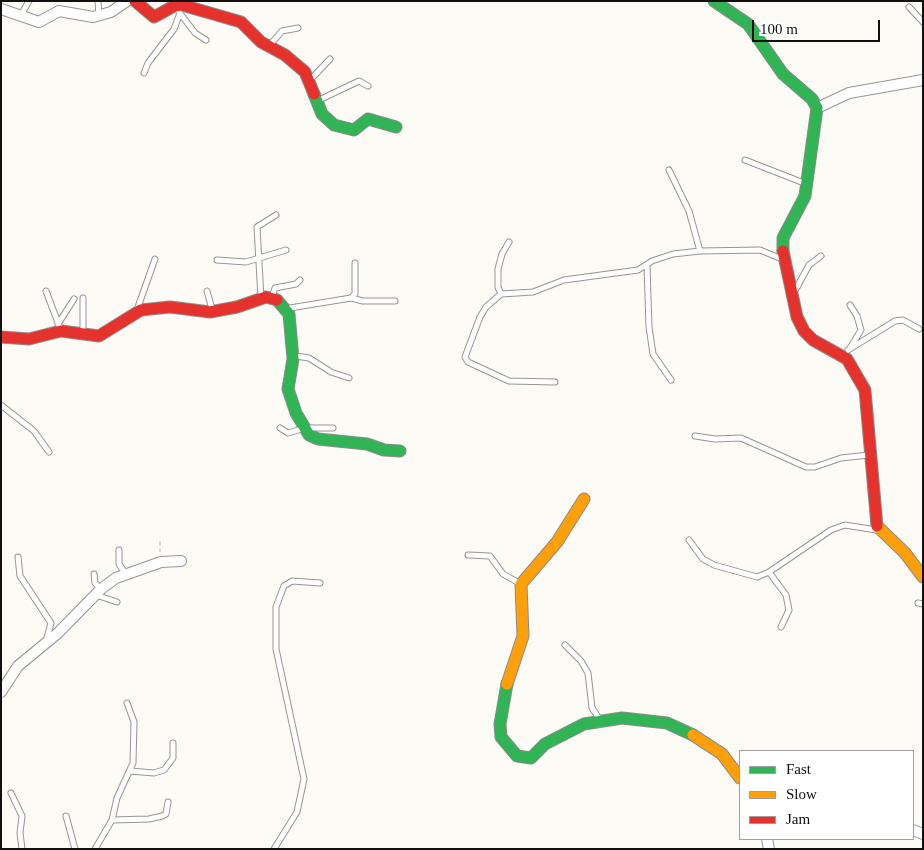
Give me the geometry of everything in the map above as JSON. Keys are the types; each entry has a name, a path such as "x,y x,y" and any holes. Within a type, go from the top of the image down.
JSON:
{"street":[{"path":"1,9 39,22 59,11 88,18 99,16 111,12 127,1"},
{"path":"135,1 154,17 188,6 241,22 268,47 298,64 305,72 322,114 334,125 354,130 368,119 396,127"},
{"path":"714,1 748,24 783,74 812,99 817,108 807,184 802,205 783,238 784,260 792,296 797,317 804,331 825,348 846,353 865,390 876,523 879,531 894,541 923,577"},
{"path":"817,108 849,93 923,80"},
{"path":"1,337 34,339 60,328 83,334 103,336 136,312 158,307 213,311 237,307 267,298 280,301 287,309 293,355 287,384 292,402 312,438 345,440 367,444 384,450 400,451"},
{"path":"584,500 557,542 524,578 522,584 523,636 506,686 500,724 501,737 517,756 532,758 545,744 568,731 600,721 622,718 667,723 696,737 722,754 739,777"},
{"path":"1,692 18,666 43,645 98,592 125,573 161,562 181,561"}],"lane":[{"path":"21,15 29,1"},
{"path":"98,1 99,16"},
{"path":"909,7 923,22"},
{"path":"177,10 195,33 206,40"},
{"path":"144,73 148,63 174,29 177,10"},
{"path":"268,47 282,31 298,28"},
{"path":"308,81 330,59"},
{"path":"317,101 359,81 368,86"},
{"path":"745,160 807,184"},
{"path":"669,170 689,211 700,251"},
{"path":"267,298 259,258 257,226 276,215"},
{"path":"501,294 498,287 498,269 502,254 509,242"},
{"path":"217,260 246,262 286,250"},
{"path":"555,382 509,381 468,362 465,358 486,307 501,294 533,292 564,280 628,271 647,266 660,258 700,251 765,251 784,260"},
{"path":"792,296 809,265 821,256"},
{"path":"136,312 155,259"},
{"path":"351,298 354,294 355,263"},
{"path":"647,266 652,354 671,380"},
{"path":"267,298 276,288 296,284 300,280"},
{"path":"46,290 60,328"},
{"path":"207,291 208,301 213,311"},
{"path":"83,298 83,334"},
{"path":"287,309 351,298 372,302 395,301"},
{"path":"60,328 74,299"},
{"path":"846,353 861,330 857,316 850,305"},
{"path":"846,353 896,321 903,320 919,329"},
{"path":"293,355 309,358 331,372 349,378"},
{"path":"1,405 34,431 49,452"},
{"path":"280,428 288,433 305,428 333,428"},
{"path":"695,436 715,439 741,438 806,467 815,467 841,458 869,455"},
{"path":"688,540 703,560 757,577 769,572 831,530 845,525 879,531"},
{"path":"119,550 118,564 125,573"},
{"path":"468,556 490,556 503,574 522,584"},
{"path":"18,557 20,576 51,623 51,631 43,645"},
{"path":"769,572 786,595 789,610 781,627"},
{"path":"94,574 98,592 116,602"},
{"path":"274,849 297,812 304,779 276,649 276,607 284,586 292,581 320,583"},
{"path":"564,644 581,661 588,673 592,708 600,721"},
{"path":"95,849 112,820 118,798 134,757 134,722 127,703"},
{"path":"130,771 154,772 164,770 173,758 173,743"},
{"path":"11,793 22,816 20,832 22,849"},
{"path":"112,820 149,819 162,816 166,814 168,802"},
{"path":"66,816 75,849"}],"path":[{"path":"160,541 161,562"}],"traffic: fast":[{"path":"714,1 748,24 783,74 812,99 817,108 805,196 783,238 783,251"},
{"path":"314,94 322,114 334,125 354,130 368,119 396,127"},
{"path":"277,300 289,314 293,359 288,389 296,413 309,435 318,439 367,444 384,450 400,451"},
{"path":"507,684 500,724 501,737 517,756 531,758 545,744 584,724 622,718 667,723 693,735"}],"traffic: slow":[{"path":"507,684 523,636 521,584 557,542 584,499"},
{"path":"877,526 905,553 923,577"},
{"path":"693,735 722,754 739,777"}],"traffic: jam":[{"path":"135,1 154,17 174,6 182,5 241,22 261,42 285,55 305,72 314,94"},
{"path":"783,251 797,317 804,331 813,340 847,359 865,390 877,526"},
{"path":"1,337 29,339 61,331 99,336 141,310 170,307 210,312 237,307 266,297 277,300"}]}
